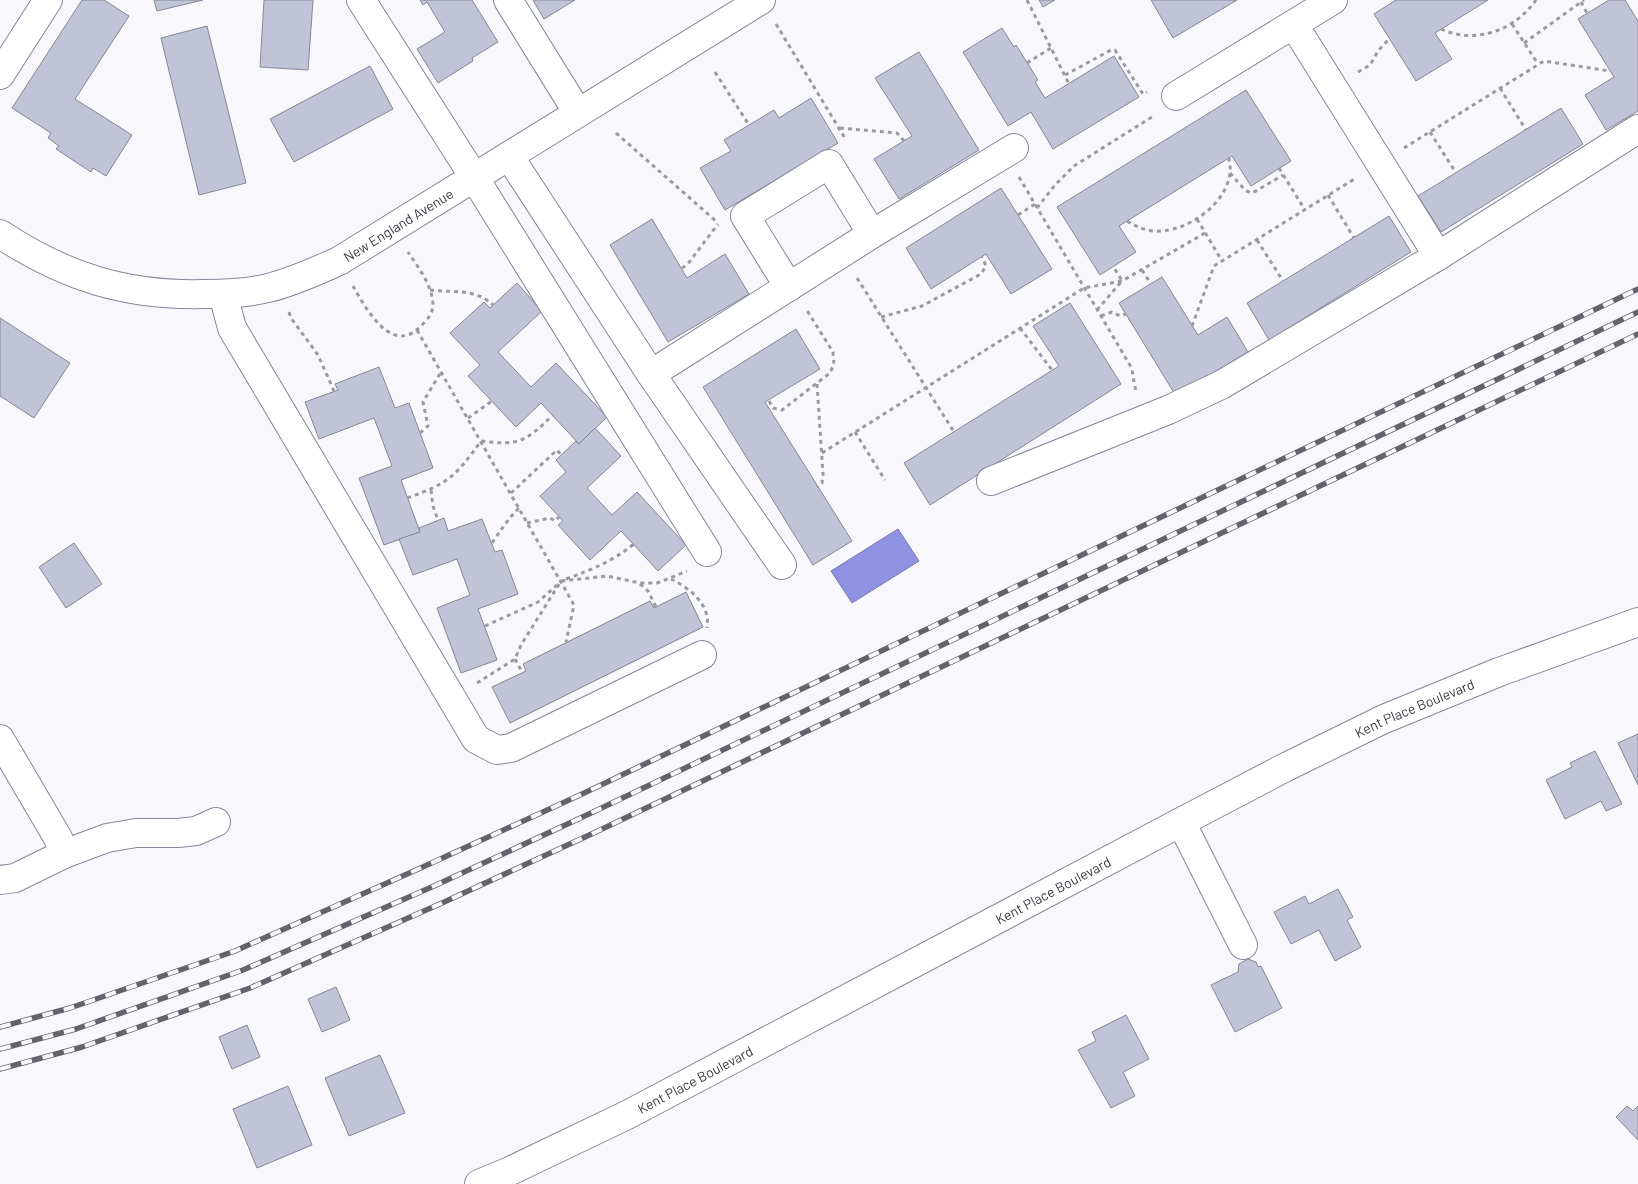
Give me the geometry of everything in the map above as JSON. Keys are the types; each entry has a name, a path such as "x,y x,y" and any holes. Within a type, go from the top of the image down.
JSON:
{"street":[{"path":"0,75 48,0"},
{"path":"361,0 474,177 707,552"},
{"path":"508,0 578,113"},
{"path":"1176,96 1333,0"},
{"name":"New England Avenue","path":"0,234 42,260 120,288 165,294 223,294 266,289 281,285 339,262 578,113 768,11"},
{"path":"1294,24 1438,256"},
{"path":"991,481 1147,418 1221,385 1438,256 1638,129"},
{"path":"651,374 872,234 1010,151"},
{"path":"509,156 651,374 782,565"},
{"path":"789,287 745,216 829,164 872,234"},
{"path":"223,294 232,328 476,739 497,750 511,748 702,655"},
{"name":"Kent Place Boulevard","path":"479,1184 531,1174 629,1114 1286,767 1384,719 1499,672 1638,622"},
{"path":"0,739 58,838 64,854"},
{"path":"0,880 16,878 64,854 107,838 136,833 196,831 216,822"},
{"path":"1181,822 1243,945"}],"path":[{"path":"1027,0 1069,84"},
{"path":"1441,29 1450,33 1471,36 1492,33 1512,24 1528,12 1536,0"},
{"path":"1524,43 1582,1 1588,13"},
{"path":"768,11 848,142"},
{"path":"1512,24 1538,64"},
{"path":"1333,88 1370,65 1378,51 1390,39"},
{"path":"1027,63 1051,48"},
{"path":"1037,208 1055,185 1074,166 1165,109 1176,96 1156,87 1143,94 1115,50 1111,50 1064,75"},
{"path":"715,72 749,125"},
{"path":"1500,88 1526,130"},
{"path":"839,128 897,133 904,141"},
{"path":"1430,132 1456,173"},
{"path":"616,133 734,237 752,226"},
{"path":"1010,151 1037,208 1131,367 1134,384 1147,418"},
{"path":"1127,221 1138,228 1154,231 1177,228 1197,219 1214,205 1225,189 1230,173 1229,158"},
{"path":"1279,168 1305,210"},
{"path":"1230,173 1245,190 1251,193 1283,174"},
{"path":"1328,195 1354,238"},
{"path":"1018,215 1035,204"},
{"path":"1197,219 1222,261"},
{"path":"682,268 688,265 718,223"},
{"path":"339,262 367,310 378,324 392,334 405,336 417,330 430,318 433,305 430,290 394,228"},
{"path":"822,453 1084,288 1122,281 1206,233"},
{"path":"1257,240 1283,281"},
{"path":"841,254 954,432"},
{"path":"881,317 922,306 982,274 986,266 982,257"},
{"path":"1113,266 1122,281"},
{"path":"1142,270 1151,284"},
{"path":"1097,310 1122,281"},
{"path":"281,285 291,318 318,355 334,391"},
{"path":"768,401 773,408 782,410 830,373 834,364 833,352 802,302 789,287"},
{"path":"430,290 472,293 485,298 493,305"},
{"path":"1101,316 1112,312 1120,316 1126,314"},
{"path":"1020,328 1052,370"},
{"path":"417,330 574,605 566,642"},
{"path":"420,433 428,426 423,402 441,372"},
{"path":"816,384 823,474 822,483 818,487"},
{"path":"468,418 492,402"},
{"path":"481,441 502,444 521,441 537,430 552,415"},
{"path":"855,432 885,480"},
{"path":"407,498 431,490 448,480 462,466 481,441"},
{"path":"510,493 557,450 561,455"},
{"path":"431,490 433,506 438,520"},
{"path":"492,543 504,527 506,521 519,508"},
{"path":"527,523 550,518 555,520 559,517"},
{"path":"485,626 538,602 561,581 617,558 634,544"},
{"path":"561,581 607,576 640,584 657,583 696,567 707,552"},
{"path":"670,578 686,587 698,598 706,613 708,621 702,655"},
{"path":"452,698 515,659 521,645 561,581"},
{"path":"640,584 648,591 656,607"},
{"path":"515,659 522,672"}],"water":[{"path":"898,529 919,561 852,603 831,571"}],"building":[{"path":"82,0 104,0 129,16 75,99 132,135 106,176 93,168 91,172 56,149 59,146 48,138 51,133 12,108"},
{"path":"154,0 203,0 157,11"},
{"path":"264,0 313,0 308,70 260,67"},
{"path":"420,0 472,0 498,42 472,58 473,61 438,83 417,49 445,32 427,2 423,5"},
{"path":"533,0 575,0 544,19"},
{"path":"1039,0 1055,0 1043,7"},
{"path":"1151,0 1237,0 1173,38"},
{"path":"1396,0 1488,0 1435,33 1452,59 1416,81 1374,14"},
{"path":"1609,0 1625,0 1638,21 1638,111 1606,130 1585,95 1614,77 1578,19"},
{"path":"207,26 246,183 199,195 161,38"},
{"path":"1002,28 1014,47 1016,45 1038,80 1035,82 1045,98 1114,56 1139,97 1053,149 1031,112 1008,126 963,52"},
{"path":"919,52 979,150 899,199 874,159 912,136 875,78"},
{"path":"370,66 393,109 294,162 270,119"},
{"path":"1246,90 1291,161 1251,186 1232,156 1119,226 1136,252 1100,275 1057,207"},
{"path":"811,98 838,143 725,210 700,168 731,151 724,140 774,110 779,118"},
{"path":"1561,108 1583,144 1441,232 1418,196"},
{"path":"1001,188 1052,269 1011,294 986,254 931,289 906,248"},
{"path":"1389,216 1411,252 1269,340 1247,303"},
{"path":"652,219 687,278 725,254 749,294 668,342 610,245"},
{"path":"1162,277 1198,335 1227,317 1248,352 1176,396 1119,303"},
{"path":"517,283 542,311 498,352 531,387 556,363 607,417 579,444 541,403 516,427 468,376 480,365 450,333 484,302 490,308"},
{"path":"1070,303 1121,384 930,505 904,463 1059,366 1033,326"},
{"path":"0,318 70,363 34,418 0,396"},
{"path":"796,329 820,369 765,402 852,541 813,565 703,387"},
{"path":"379,367 395,408 409,403 433,468 401,480 420,532 384,545 359,478 392,466 374,418 319,439 305,402 338,390 335,384"},
{"path":"595,428 621,456 587,488 612,515 637,492 686,545 658,571 621,531 590,560 558,525 563,521 540,496 566,472 556,460 576,441 579,444"},
{"path":"444,518 448,531 482,519 495,552 502,550 518,594 478,609 497,660 461,673 437,608 470,595 457,559 413,575 399,539 420,532 419,528"},
{"path":"74,543 102,584 66,608 39,567"},
{"path":"686,592 703,627 510,723 492,687 526,671 523,664 650,601 654,608"},
{"path":"1638,734 1638,785 1618,743"},
{"path":"1595,751 1622,804 1606,811 1601,801 1565,819 1546,780 1572,767 1570,763"},
{"path":"1338,889 1353,917 1347,920 1361,947 1335,961 1319,930 1291,944 1274,912 1305,896 1309,904"},
{"path":"1248,959 1256,962 1258,967 1261,966 1282,1008 1235,1032 1211,985 1238,972 1239,964"},
{"path":"336,987 350,1020 322,1032 308,999"},
{"path":"1126,1015 1149,1059 1123,1072 1135,1096 1111,1108 1078,1050 1096,1041 1092,1032"},
{"path":"247,1025 260,1057 232,1069 219,1037"},
{"path":"380,1055 405,1113 349,1136 325,1078"},
{"path":"288,1086 312,1145 257,1168 233,1109"},
{"path":"1627,1106 1633,1111 1638,1106 1638,1140 1616,1117"}],"railway":[{"path":"0,1027 70,1008 235,951 425,866 580,795 1638,289"},
{"path":"0,1049 76,1029 243,970 434,886 589,814 1638,312"},
{"path":"0,1069 82,1047 250,988 442,903 598,831 1638,334"}]}
